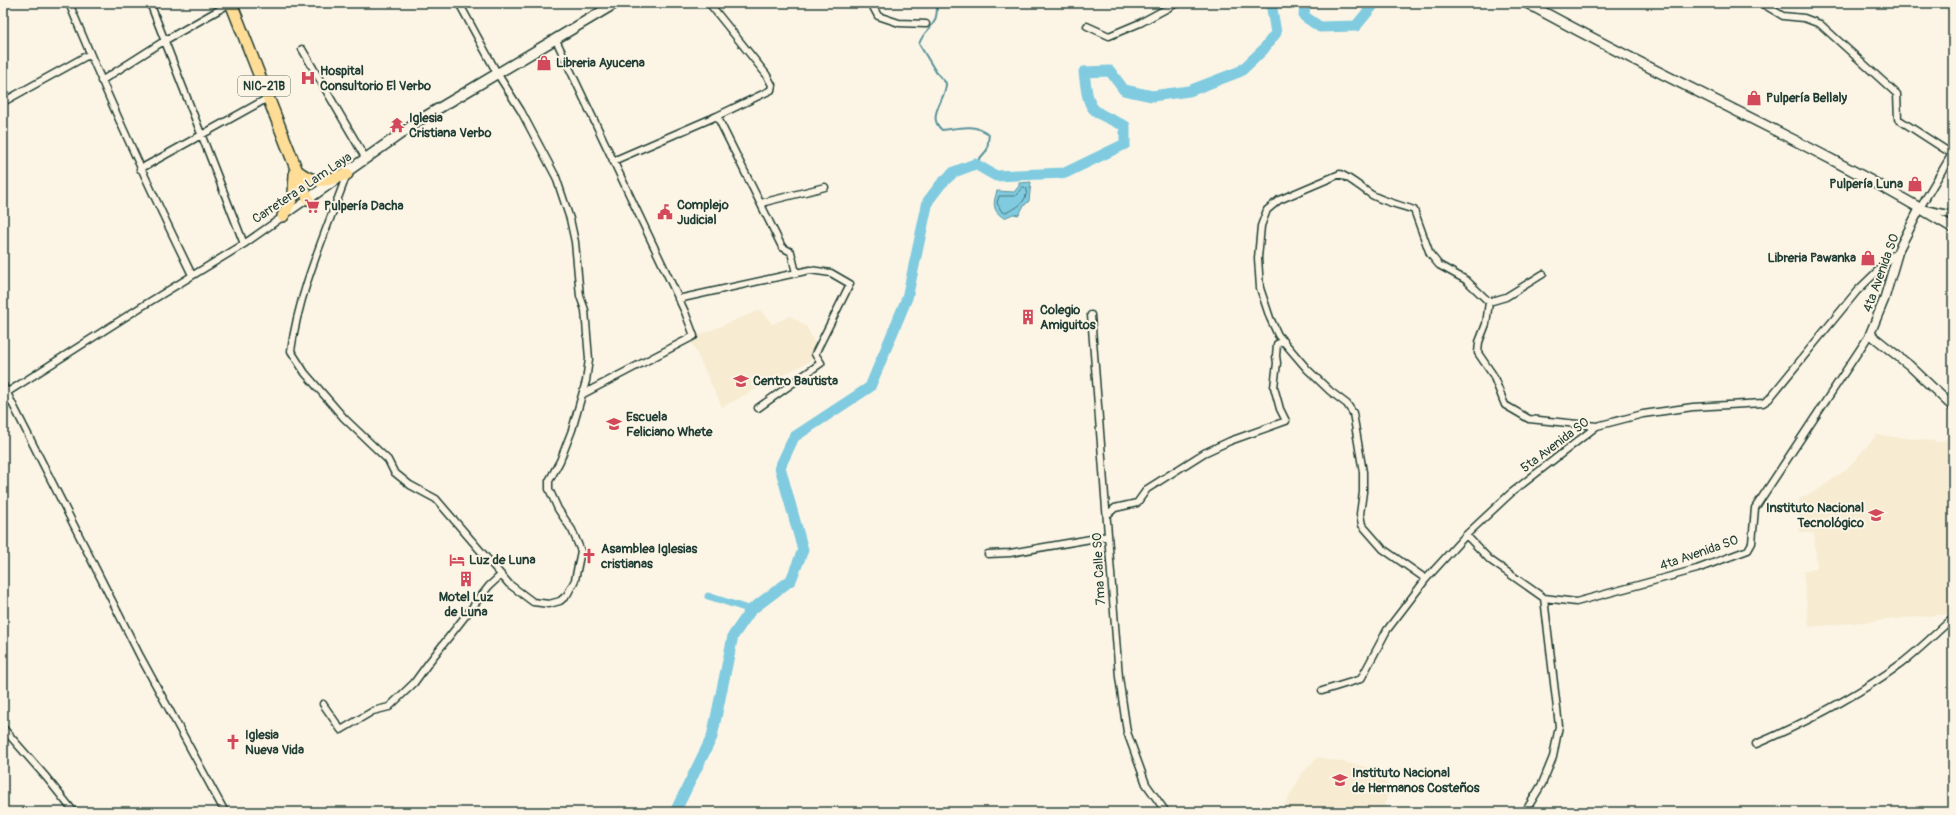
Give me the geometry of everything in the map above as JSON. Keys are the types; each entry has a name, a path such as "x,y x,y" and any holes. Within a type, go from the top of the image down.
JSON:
{"highway":[{"name":"NIC-21B","path":"231,3 308,199"},
{"path":"295,169 313,181 322,182 346,174"},
{"path":"283,216 294,194 295,169"}],"main road":[{"name":"Carretera a Lam Laya","path":"308,199 366,160 426,116 616,3"},
{"path":"1532,4 1920,208 1953,228"}],"street":[{"path":"69,3 101,82 140,169 192,275"},
{"path":"150,3 244,244"},
{"path":"101,82 164,41 231,3"},
{"path":"346,174 307,284 294,327 291,351 305,373 344,418 388,460 394,472 410,485 436,499 501,575 527,599 534,602 549,604 560,601 567,595 575,580 581,552 572,530 552,497 549,489 549,481 560,461 572,430 583,394 588,366 589,352 585,310 580,296 575,242 570,219 556,177 521,111 497,73 459,3"},
{"path":"613,161 717,116 771,90 772,85 766,74 709,3"},
{"path":"870,3 878,16 899,23 926,24"},
{"path":"1087,26 1109,36 1140,23 1177,3"},
{"path":"1761,3 1783,16 1804,18 1820,24 1897,94 1898,119 1952,153 1920,208 1953,215"},
{"path":"556,40 694,336 583,394"},
{"path":"302,49 366,160"},
{"path":"3,102 90,54"},
{"path":"140,169 202,136 268,98"},
{"path":"717,116 782,247 791,252 796,273"},
{"path":"1426,579 1383,549 1362,525 1360,514 1364,492 1363,472 1353,413 1347,404 1330,391 1307,369 1278,335 1270,318 1260,288 1258,258 1261,226 1267,210 1279,200 1340,174 1352,179 1361,188 1374,196 1414,210 1430,254 1439,266 1466,280 1489,302"},
{"path":"761,203 825,187"},
{"name":"Carretera a Lam Laya","path":"5,394 192,275 244,244 308,199"},
{"name":"4ta Avenida SO","path":"1544,598 1576,602 1697,569 1748,550 1752,543 1755,508 1870,334 1884,300 1899,250 1920,208"},
{"name":"5ta Avenida SO","path":"1322,691 1361,680 1387,630 1426,579 1466,534 1511,493 1597,426 1644,414 1693,407 1763,403 1769,399 1857,291 1899,250"},
{"path":"678,299 810,270 831,273 850,284 815,354 821,363 758,408"},
{"path":"1489,302 1506,297 1543,274"},
{"path":"1489,302 1486,324 1478,342 1478,353 1493,375 1505,405 1529,419 1597,426"},
{"name":"7ma Calle SO","path":"1091,315 1119,677 1127,732 1146,784 1166,812"},
{"path":"1870,334 1909,365 1953,407"},
{"path":"1107,515 1115,508 1138,503 1147,489 1204,453 1230,441 1286,421 1280,409 1274,387 1277,363 1277,344 1284,341"},
{"path":"3,385 5,394 140,656 225,812"},
{"path":"1466,534 1490,560 1544,598 1560,726 1553,757 1542,784 1525,812"},
{"path":"988,554 1010,553 1108,536"},
{"path":"323,704 341,730 373,711 389,707 414,683 489,586 501,575"},
{"path":"1756,744 1794,728 1854,695 1903,662 1953,618"},
{"path":"3,728 46,777 74,812"}],"shaded area":[{"name":"Centro Bautista","path":"760,310 772,324 791,316 807,327 820,356 722,407 690,339"},
{"name":"Instituto Nacional Tecnológico","path":"1877,435 1941,442 1953,435 1953,612 1949,614 1809,627 1803,572 1817,568 1814,533 1799,532 1799,499 1816,491 1846,470"},
{"name":"Instituto Nacional de Hermanos Costeños","path":"1318,757 1367,767 1391,787 1382,812 1281,812 1303,772"}],"water":[{"path":"1031,182 1029,201 1023,207 1019,215 1013,214 1004,218 997,213 994,203 997,191 1014,192 1019,186 1019,183"}],"waterway":[{"path":"937,3 937,12 934,23 925,33 919,44 936,72 946,83 936,113 937,125 942,130 972,127 989,134 987,150 975,164"},
{"path":"675,812 712,737 733,636 751,610 791,580 803,550 780,467 794,437 870,387 907,298 928,201 941,184 954,172 975,164 996,176 1065,173 1125,144 1125,126 1104,116 1093,108 1090,103 1087,95 1084,72 1110,71 1124,90 1152,96 1189,91 1241,71 1263,50 1276,33 1271,3"},
{"path":"1305,3 1304,16 1320,27 1356,26 1375,3"},
{"path":"708,596 751,610"}],"place":[{"name":"Libreria Ayucena","path":"544,63"},
{"name":"Hospital Consultorio El Verbo","path":"308,78"},
{"name":"Pulpería Bellaly","path":"1754,98"},
{"name":"Iglesia Cristiana Verbo","path":"397,125"},
{"name":"Pulpería Luna","path":"1915,184"},
{"name":"Pulpería Dacha","path":"312,206"},
{"name":"Complejo Judicial","path":"665,212"},
{"name":"Libreria Pawanka","path":"1868,258"},
{"name":"Colegio Amiguitos","path":"1028,317"},
{"name":"Centro Bautista","path":"741,381"},
{"name":"Escuela Feliciano Whete","path":"614,424"},
{"name":"Instituto Nacional Tecnológico","path":"1876,515"},
{"name":"Asamblea Iglesias cristianas","path":"589,556"},
{"name":"Luz de Luna","path":"457,560"},
{"name":"Motel Luz de Luna","path":"466,579"},
{"name":"Iglesia Nueva Vida","path":"233,742"},
{"name":"Instituto Nacional de Hermanos Costeños","path":"1340,780"}]}
